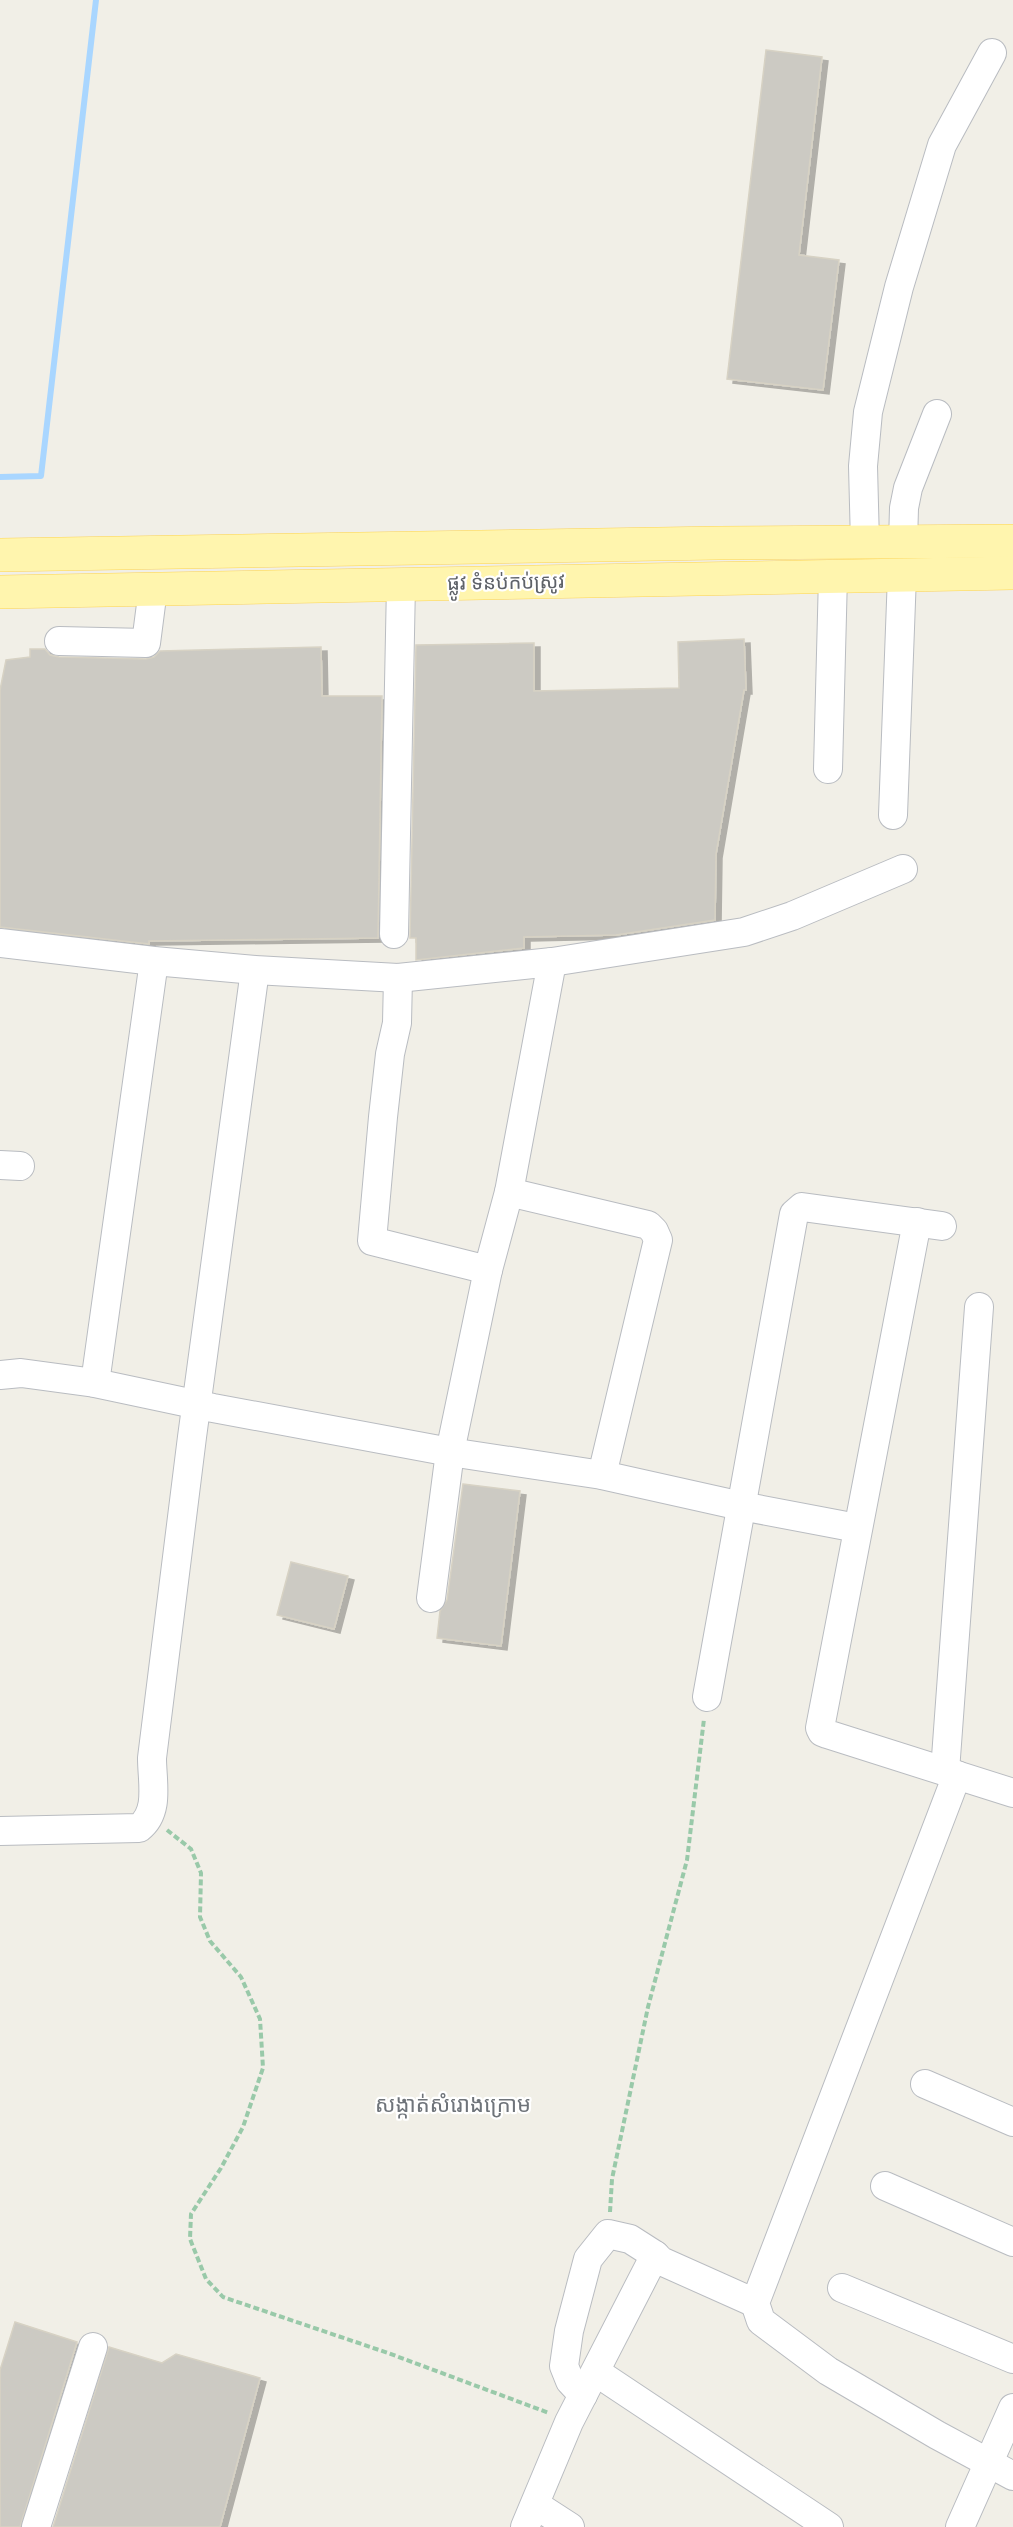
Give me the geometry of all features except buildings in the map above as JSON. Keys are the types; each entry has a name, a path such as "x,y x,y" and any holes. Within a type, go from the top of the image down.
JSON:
{"main road":[{"name":"ផ្លូវ ទំនប់កប់ស្រូវ","path":"1,597 153,589 833,576 902,559 1012,539"},
{"name":"ផ្លូវ ទំនប់កប់ស្រូវ","path":"2,555 718,543 865,543 902,559 1013,573"}],"street":[{"path":"865,543 863,466 868,412 899,287 942,145 992,53"},
{"path":"893,815 904,508 908,488 937,414"},
{"path":"1,597 2,555"},
{"path":"828,769 833,576"},
{"path":"394,934 401,584"},
{"path":"58,641 146,643 153,589"},
{"path":"0,943 255,970 398,978 552,962 744,932 792,916 903,869"},
{"path":"95,1383 154,961"},
{"path":"431,1598 450,1452 488,1270 509,1192 552,962"},
{"path":"0,1831 139,1828 147,1822 153,1810 152,1758 196,1404 255,970"},
{"path":"398,978 397,1023 390,1054 382,1117 372,1241 488,1270"},
{"path":"509,1192 648,1225 658,1240 602,1475"},
{"path":"707,1697 794,1214 802,1207 930,1224 857,1528 820,1728 822,1732 1013,1793"},
{"path":"979,1307 951,1773 755,2302 761,2321 828,2371 1001,2470"},
{"path":"0,1375 21,1373 95,1383 450,1452 602,1475 741,1506 857,1528"},
{"path":"925,2084 1013,2122"},
{"path":"885,2186 1013,2242"},
{"path":"755,2302 661,2260 630,2239 608,2234 588,2259 569,2331 564,2366 570,2380 590,2383 829,2527"},
{"path":"570,2527 530,2516 569,2422 655,2255"},
{"path":"842,2288 1013,2359"},
{"path":"36,2527 93,2347"},
{"path":"960,2527 1001,2470 1011,2419"}],"path":[{"path":"608,2234 612,2179 648,2007 687,1860 707,1697"},
{"path":"147,1822 169,1831 191,1849 201,1873 200,1917 210,1941 241,1977 260,2019 263,2068 243,2127 221,2168 191,2214 190,2239 206,2279 223,2297 399,2357 538,2408 569,2422"}],"waterway":[{"path":"0,477 41,476 96,0"}],"district":[{"name":"សង្កាត់សំរោងក្រោម","path":"453,2104"}]}
